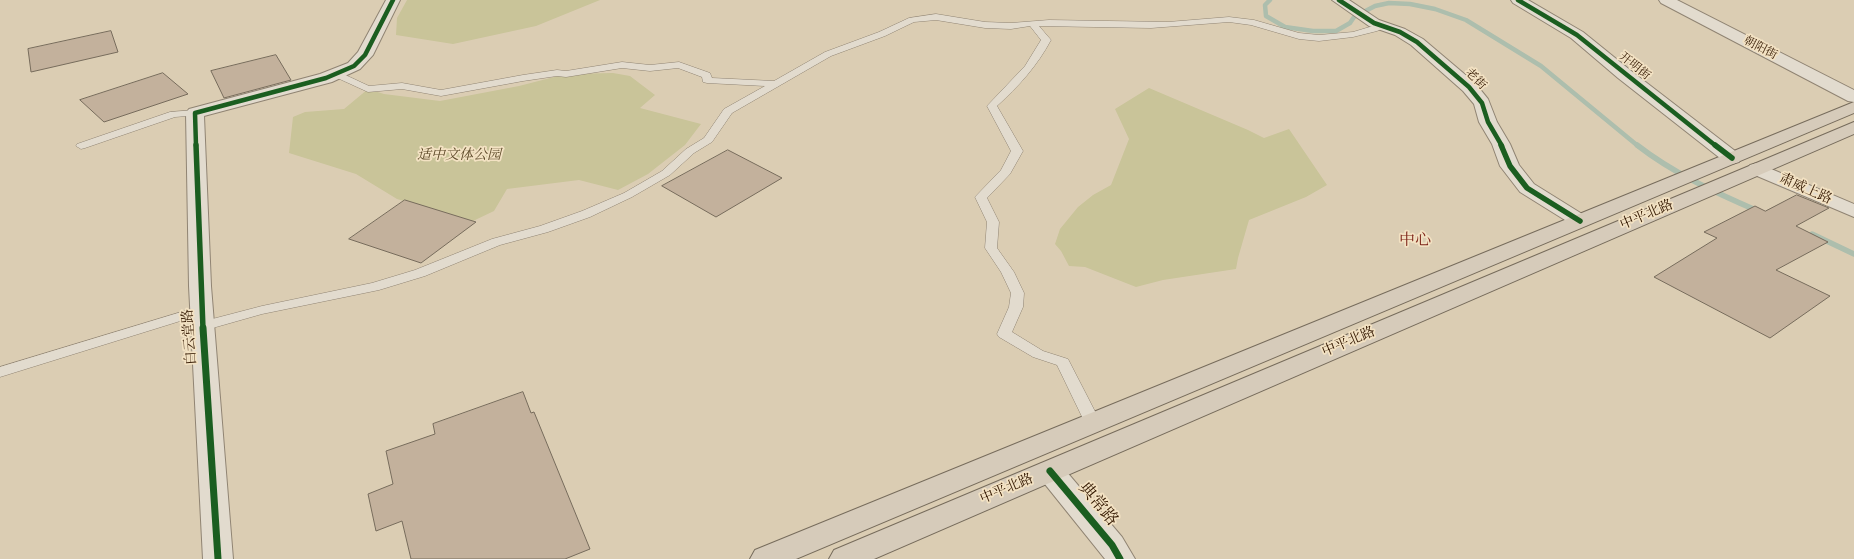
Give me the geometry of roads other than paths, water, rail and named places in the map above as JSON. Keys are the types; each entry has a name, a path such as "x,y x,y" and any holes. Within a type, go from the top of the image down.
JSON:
{"highway":[{"path":"765,559 1854,107"},
{"name":"中平北路","path":"844,559 1854,127"}],"street":[{"path":"195,113 336,74 354,66 363,59 380,30 392,0"},
{"name":"老街","path":"1339,0 1374,23 1400,32 1417,42 1469,87 1482,103 1488,122 1501,144 1510,166 1527,188 1580,221"},
{"name":"开明街","path":"1518,0 1577,35 1624,74 1732,158"},
{"name":"朝阳街","path":"1666,0 1854,97"},
{"name":"白云堂路","path":"195,113 202,318 218,559"},
{"name":"肃威上路","path":"1757,169 1854,211"},
{"name":"典常路","path":"1050,471 1112,545 1120,559"}],"lane":[{"path":"0,372 202,318 262,310 374,287 420,273 496,242 544,229 586,214 628,195 666,174 690,151 708,140 728,111 828,54 882,34 912,20 936,17 998,26 1058,22 1102,25 1169,25 1211,19 1238,20 1301,37 1330,37 1356,34 1383,26"},
{"path":"1032,23 1046,40 1035,63 1023,77 992,106 1017,150 1006,172 981,198 993,222 991,248 1007,270 1018,297 1012,317 1004,334 1038,354 1062,362 1093,423"},
{"path":"336,74 368,89 402,86 441,93 522,78 557,73 566,74 622,64 650,68 679,65 708,75 707,80 728,82 757,81 777,84"},
{"path":"81,146 174,114 195,113"}],"waterway":[{"path":"1270,0 1265,5 1266,16 1285,27 1313,31 1336,31 1350,23 1354,17 1375,6 1389,3 1410,4 1435,9 1466,20 1541,66 1638,146"},
{"path":"1637,145 1665,165 1695,182 1758,211"},
{"path":"1812,234 1854,254"}],"district":[{"name":"中心","path":"1415,242"}],"park label":[{"name":"适中文体公园","path":"459,156"}]}
